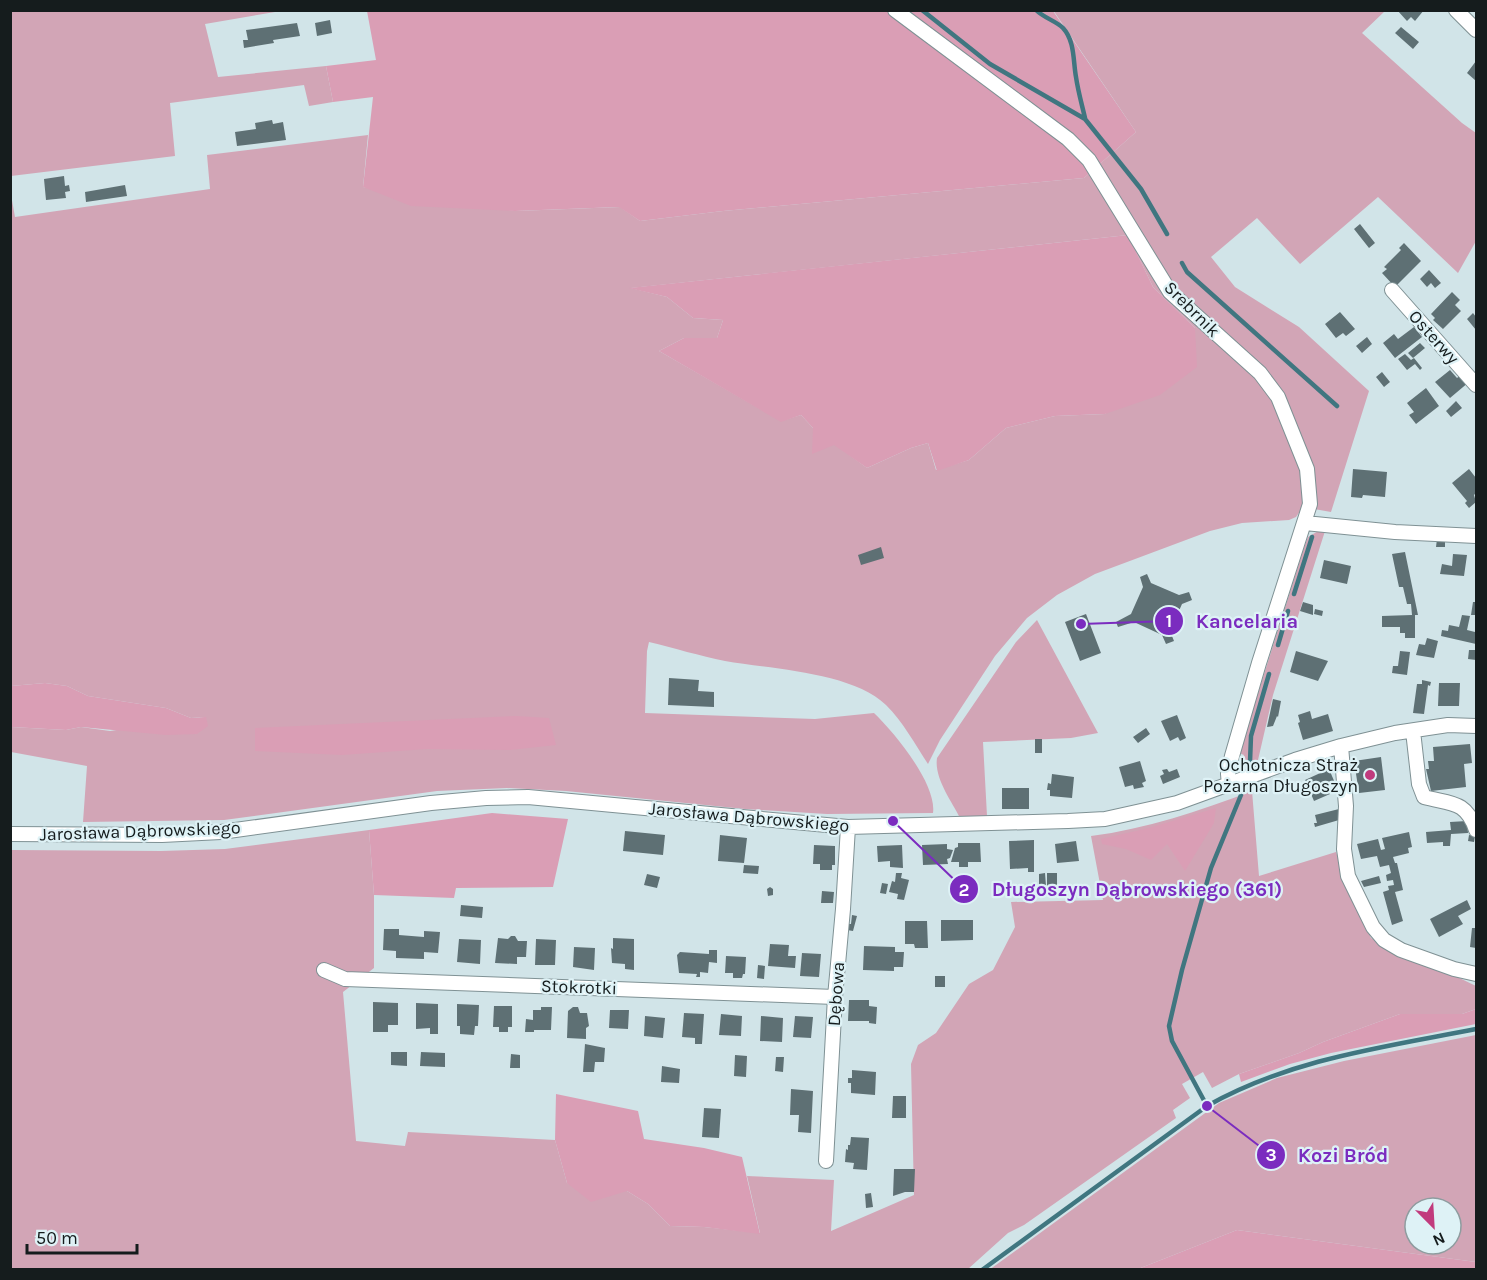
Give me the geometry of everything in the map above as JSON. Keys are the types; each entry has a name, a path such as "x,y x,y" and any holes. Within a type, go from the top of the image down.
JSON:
{"street":[{"name":"Srebrnik","path":"895,10 1068,139 1089,160 1170,292 1260,374 1278,397 1307,469 1310,504 1250,694 1230,765 1229,785"},
{"path":"1456,10 1476,30"},
{"name":"Osterwy","path":"1392,290 1476,385"},
{"path":"1305,523 1395,532 1476,536"},
{"name":"Jarosława Dąbrowskiego","path":"10,834 162,835 221,832 431,803 528,797 848,827 1105,819 1177,803 1295,760 1341,747 1448,725 1476,726"},
{"path":"1413,731 1419,784 1424,797 1448,802 1467,810 1476,830"},
{"path":"1341,747 1346,806 1344,849 1348,876 1373,927 1384,940 1401,950 1454,969 1476,974"},
{"name":"Dębowa","path":"826,1161 848,827"},
{"name":"Stokrotki","path":"324,970 345,979 835,997"}],"shaded area":[{"path":"1053,10 1385,11 1362,33 1476,133 1476,241 1458,273 1378,197 1300,264 1257,218 1211,257 1235,287 1299,327 1369,391 1331,512 1303,507 1296,517 1289,520 1242,523 1210,531 1095,574 1057,595 1027,618 995,656 940,740 928,764 886,705 853,685 810,674 706,657 649,642 645,713 815,719 874,713 903,745 921,774 932,801 933,813 827,814 507,788 437,791 224,820 83,822 87,766 11,752 11,727 66,730 81,727 110,731 206,717 191,718 166,708 88,696 67,686 45,683 11,686 10,189 15,217 210,189 207,155 368,135 363,187 515,211 620,207 640,221 723,211 1084,178 1136,132","holes":["1128,235 1153,287 1195,328 1105,414 1055,416 1006,428 969,460 936,470 928,443 911,448 867,468 813,428 801,415 781,421 659,351 684,338 717,338 723,320 693,318 667,297 631,288"]},
{"path":"10,11 281,11 205,24 218,77 326,66 333,102 309,106 304,85 170,103 175,156 11,176"},
{"path":"367,11 1053,11 1136,132 1084,178 723,211 640,221 619,207 515,211 411,206 363,187 373,97 333,102 326,66 376,60"},
{"path":"1128,235 1153,287 1195,328 1197,367 1160,395 1105,414 1055,416 1006,428 969,460 937,471 928,443 911,448 867,468 834,445 812,454 813,428 801,415 781,422 659,351 684,338 717,338 723,320 693,318 667,297 629,288"},
{"path":"1320,530 1325,531 1273,695 1258,760 1242,765 1244,755 1239,753 1304,548 1308,537"},
{"path":"1037,620 1098,733 1071,738 983,742 987,816 960,818 941,781 937,758 1016,642"},
{"path":"45,683 67,686 88,696 166,708 191,718 206,717 208,726 197,734 166,735 81,727 66,730 11,727 11,686"},
{"path":"516,716 549,718 556,745 510,750 427,749 342,755 255,751 255,728"},
{"path":"1252,791 1259,876 1336,852 1371,938 1476,986 1476,1009 1462,1014 1400,1014 1239,1074 1212,1088 1203,1072 1182,1084 1190,1098 1173,1110 1176,1118 1024,1225 1008,1233 968,1269 12,1270 11,850 225,849 369,830 374,895 374,968 343,992 356,1141 405,1146 408,1132 555,1140 567,1183 627,1191 648,1204 670,1226 760,1233 747,1176 834,1180 831,1231 914,1195 911,1064 918,1045 936,1033 969,984 993,970 1015,927 1011,902 1103,900 1091,836 1132,829 1172,818"},
{"path":"1216,808 1214,823 1185,871 1167,844 1151,860 1126,849 1102,844 1101,839 1149,828"},
{"path":"492,813 568,819 553,887 456,888 454,898 374,895 369,830"},
{"path":"1476,1009 1476,1024 1331,1053 1290,1064 1241,1082 1239,1074 1400,1014 1462,1014"},
{"path":"1476,1035 1476,1262 1431,1256 1463,1256 1463,1196 1403,1196 1403,1252 1237,1230 1138,1269 989,1270 1219,1103 1277,1078 1344,1061"},
{"path":"556,1094 638,1111 644,1139 704,1148 742,1157 760,1234 704,1227 670,1226 648,1204 627,1191 591,1202 567,1183 555,1140"},
{"path":"1237,1230 1403,1252 1403,1256 1431,1256 1476,1262 1476,1269 1138,1269"}],"building":[{"path":"1397,10 1424,10 1415,21 1411,17 1407,21"},
{"path":"330,20 332,33 317,36 315,23"},
{"path":"297,23 300,36 244,48 243,40 248,40 246,30"},
{"path":"1401,27 1419,42 1413,49 1395,33"},
{"path":"1476,61 1476,81 1467,73"},
{"path":"272,120 273,124 283,122 286,140 237,146 235,132 256,129 255,123"},
{"path":"64,176 65,186 69,185 70,191 65,192 66,198 46,200 44,179"},
{"path":"125,185 127,196 86,202 85,192"},
{"path":"1360,224 1375,243 1369,248 1354,229"},
{"path":"1404,243 1421,261 1395,287 1382,273 1387,269 1384,267 1401,250 1399,248"},
{"path":"1429,270 1441,283 1435,288 1431,283 1427,287 1420,279"},
{"path":"1452,292 1460,300 1455,305 1461,311 1443,329 1433,320 1435,318 1431,314"},
{"path":"1340,312 1355,329 1346,336 1343,333 1336,338 1325,324"},
{"path":"1473,313 1476,317 1476,330 1467,319"},
{"path":"1414,327 1422,337 1395,358 1383,343 1394,334 1398,339"},
{"path":"1367,337 1372,344 1362,353 1356,346"},
{"path":"1420,343 1425,348 1413,358 1408,353"},
{"path":"1405,354 1411,360 1414,358 1422,368 1420,370 1415,364 1407,370 1398,359"},
{"path":"1450,370 1457,378 1462,374 1469,382 1450,398 1435,382"},
{"path":"1382,372 1390,382 1384,387 1376,377"},
{"path":"1426,388 1439,406 1416,424 1409,415 1414,412 1407,403"},
{"path":"1456,401 1462,408 1451,417 1446,411"},
{"path":"1353,469 1387,472 1385,497 1363,495 1362,498 1351,497"},
{"path":"1469,469 1476,478 1474,495 1476,502 1469,508 1465,503 1467,501 1452,483"},
{"path":"1437,539 1445,540 1445,547 1436,547"},
{"path":"881,547 884,558 861,565 858,555"},
{"path":"1405,552 1418,615 1415,615 1415,638 1405,638 1405,633 1400,633 1400,627 1382,627 1382,616 1412,615 1411,604 1407,604 1403,587 1399,587 1392,554"},
{"path":"1453,554 1467,555 1464,576 1440,574 1442,564 1452,566"},
{"path":"1324,560 1351,566 1347,584 1320,578"},
{"path":"1147,574 1151,583 1179,595 1189,592 1192,600 1182,604 1170,631 1174,641 1166,644 1162,635 1134,622 1118,627 1116,622 1131,614 1143,587 1140,577"},
{"path":"1303,602 1313,605 1313,615 1300,611"},
{"path":"1473,602 1476,602 1476,615 1471,615"},
{"path":"1315,609 1323,611 1322,616 1314,614"},
{"path":"1086,614 1101,653 1080,661 1065,622"},
{"path":"1462,615 1470,616 1467,630 1475,632 1476,644 1441,636 1442,630 1448,631 1449,625 1459,627"},
{"path":"1427,638 1438,641 1434,658 1416,655 1419,644 1425,645"},
{"path":"1469,650 1476,650 1476,660 1468,659"},
{"path":"1296,651 1328,661 1318,681 1290,672"},
{"path":"1400,651 1410,652 1407,675 1392,673 1393,666 1398,666"},
{"path":"669,678 699,680 698,691 714,692 714,707 668,705"},
{"path":"1422,680 1431,682 1430,686 1428,685 1424,714 1413,713 1417,684 1422,684"},
{"path":"1439,683 1460,683 1459,706 1438,706"},
{"path":"1273,699 1281,701 1278,717 1273,726 1267,727"},
{"path":"1310,711 1312,719 1328,714 1333,731 1303,740 1298,715"},
{"path":"1177,715 1186,738 1180,741 1178,737 1170,741 1161,721"},
{"path":"1146,728 1150,734 1138,743 1133,737"},
{"path":"1035,739 1042,739 1042,753 1035,753"},
{"path":"1470,744 1472,763 1464,764 1466,787 1431,791 1426,769 1429,769 1428,761 1434,761 1433,747"},
{"name":"Ochotnicza Straż Pożarna Długoszyn","path":"1381,757 1385,790 1359,793 1354,761"},
{"path":"1140,761 1146,781 1142,783 1144,787 1134,789 1133,785 1125,787 1119,767"},
{"path":"1167,769 1169,772 1177,769 1180,777 1163,784 1160,776 1164,774 1162,770"},
{"path":"1329,769 1335,783 1327,786 1330,794 1314,801 1305,780"},
{"path":"1052,774 1074,777 1072,798 1050,796 1050,790 1047,790 1048,783 1051,784"},
{"path":"1002,788 1029,788 1029,809 1002,809"},
{"path":"1339,809 1339,820 1315,827 1314,823 1317,823 1315,815"},
{"path":"1467,821 1468,833 1451,834 1450,846 1443,846 1443,842 1427,843 1426,832 1451,830 1450,822"},
{"path":"625,831 665,835 663,855 623,851"},
{"path":"1409,832 1412,847 1408,848 1409,853 1393,857 1397,863 1403,890 1395,892 1403,921 1392,925 1383,892 1389,890 1388,886 1394,885 1393,880 1387,881 1386,875 1391,873 1389,865 1380,867 1377,856 1361,859 1357,844 1378,839 1381,850 1385,849 1382,838"},
{"path":"720,835 747,838 744,863 718,861"},
{"path":"1469,835 1475,836 1474,842 1468,841"},
{"path":"1034,840 1034,872 1028,872 1028,868 1010,869 1009,841"},
{"path":"1076,841 1079,861 1057,863 1055,844"},
{"path":"958,843 980,843 981,862 968,862 968,867 959,867 959,862 951,862"},
{"path":"947,844 947,849 953,850 950,858 947,859 948,864 923,865 922,845"},
{"path":"814,845 835,846 835,865 832,865 832,870 820,870 820,864 813,864"},
{"path":"902,845 903,868 890,867 890,861 878,862 877,846"},
{"path":"744,865 759,866 758,874 743,873"},
{"path":"896,873 902,873 901,878 909,880 904,900 897,899 898,894 889,892 892,881 895,882"},
{"path":"1045,873 1046,886 1039,886 1039,874"},
{"path":"1047,873 1057,873 1057,896 1047,896"},
{"path":"647,874 660,877 657,888 644,885"},
{"path":"1379,876 1381,883 1364,887 1361,881"},
{"path":"882,883 888,884 886,894 880,893"},
{"path":"770,887 773,889 773,895 768,896 767,889"},
{"path":"822,891 834,892 833,903 821,903"},
{"path":"1467,900 1471,909 1458,916 1463,924 1439,937 1430,919"},
{"path":"461,905 483,907 482,918 460,916"},
{"path":"852,915 857,916 853,931 847,930 848,924 851,924"},
{"path":"941,920 973,920 973,940 941,941"},
{"path":"905,921 927,921 928,948 915,948 914,944 905,944"},
{"path":"1472,928 1476,928 1476,948 1470,947"},
{"path":"384,929 399,929 399,935 424,937 424,931 440,932 438,953 424,952 424,959 396,958 396,951 383,950"},
{"path":"515,936 518,941 527,941 526,957 517,957 517,964 495,963 498,938 508,939"},
{"path":"613,938 634,939 634,970 625,969 625,964 612,963"},
{"path":"459,939 481,940 480,964 457,962"},
{"path":"536,939 556,940 555,965 535,965"},
{"path":"770,944 789,945 788,956 796,956 795,968 768,966"},
{"path":"864,946 895,947 895,952 904,952 903,967 894,967 894,971 863,970"},
{"path":"574,947 595,948 594,970 573,967"},
{"path":"709,950 717,950 717,963 709,962 708,973 700,972 700,977 696,977 697,974 679,973 677,955 680,952 709,954"},
{"path":"802,953 821,954 819,977 800,976"},
{"path":"726,956 746,957 745,974 742,978 733,978 733,973 725,973"},
{"path":"758,965 765,966 764,979 757,978"},
{"path":"935,976 945,976 945,987 935,987"},
{"path":"849,1000 869,1000 869,1006 877,1007 876,1024 869,1023 869,1021 848,1021"},
{"path":"373,1002 398,1003 398,1025 388,1025 388,1032 373,1032"},
{"path":"416,1003 438,1004 438,1034 430,1034 430,1028 416,1029"},
{"path":"457,1004 479,1005 478,1026 475,1026 474,1035 460,1034 460,1026 457,1026"},
{"path":"494,1006 512,1006 512,1027 508,1027 508,1032 499,1032 499,1027 493,1027"},
{"path":"541,1007 552,1007 551,1030 525,1032 526,1019 533,1020 533,1010 541,1010"},
{"path":"573,1007 578,1007 580,1013 587,1013 589,1026 586,1028 586,1039 567,1038 568,1011"},
{"path":"610,1010 629,1010 628,1029 609,1028"},
{"path":"684,1013 704,1014 702,1044 695,1044 695,1038 682,1037"},
{"path":"721,1014 742,1016 741,1036 719,1035"},
{"path":"645,1016 665,1018 663,1038 644,1036"},
{"path":"761,1016 783,1018 782,1042 760,1041"},
{"path":"795,1016 813,1017 811,1038 793,1037"},
{"path":"585,1044 605,1048 604,1062 595,1062 594,1072 583,1072"},
{"path":"391,1052 407,1052 407,1066 391,1065"},
{"path":"421,1052 445,1053 445,1067 420,1066"},
{"path":"511,1054 520,1055 520,1068 510,1068"},
{"path":"735,1055 747,1056 746,1077 734,1076"},
{"path":"776,1057 784,1057 783,1072 775,1071"},
{"path":"662,1066 680,1069 679,1083 661,1082"},
{"path":"852,1070 876,1072 875,1095 851,1093 851,1083 848,1083 848,1078 852,1078"},
{"path":"791,1089 813,1091 811,1133 798,1132 799,1115 790,1115"},
{"path":"893,1096 906,1096 906,1118 892,1118"},
{"path":"704,1108 721,1109 719,1138 702,1137"},
{"path":"851,1137 869,1138 867,1170 853,1169 854,1163 845,1162 846,1149 848,1150"},
{"path":"894,1169 915,1169 914,1192 893,1196"},
{"path":"871,1193 873,1207 866,1208 865,1194"}],"waterway":[{"path":"922,10 990,64 1085,119 1141,189 1167,234"},
{"path":"1036,10 1063,28 1070,39 1085,118"},
{"path":"1182,263 1187,272 1337,406"},
{"path":"1294,594 1312,537"},
{"path":"1278,645 1288,611"},
{"path":"1250,762 1251,736 1269,674"},
{"path":"1207,1106 1172,1041 1169,1026 1182,970 1211,868 1241,795"},
{"path":"982,1270 1207,1106 1239,1090 1271,1077 1338,1057 1476,1029"}],"place":[{"name":"Kancelaria","path":"1081,624"},
{"name":"Ochotnicza Straż Pożarna Długoszyn","path":"1370,775"},
{"name":"Długoszyn Dąbrowskiego (361)","path":"893,821"},
{"name":"Kozi Bród","path":"1207,1106"}]}
